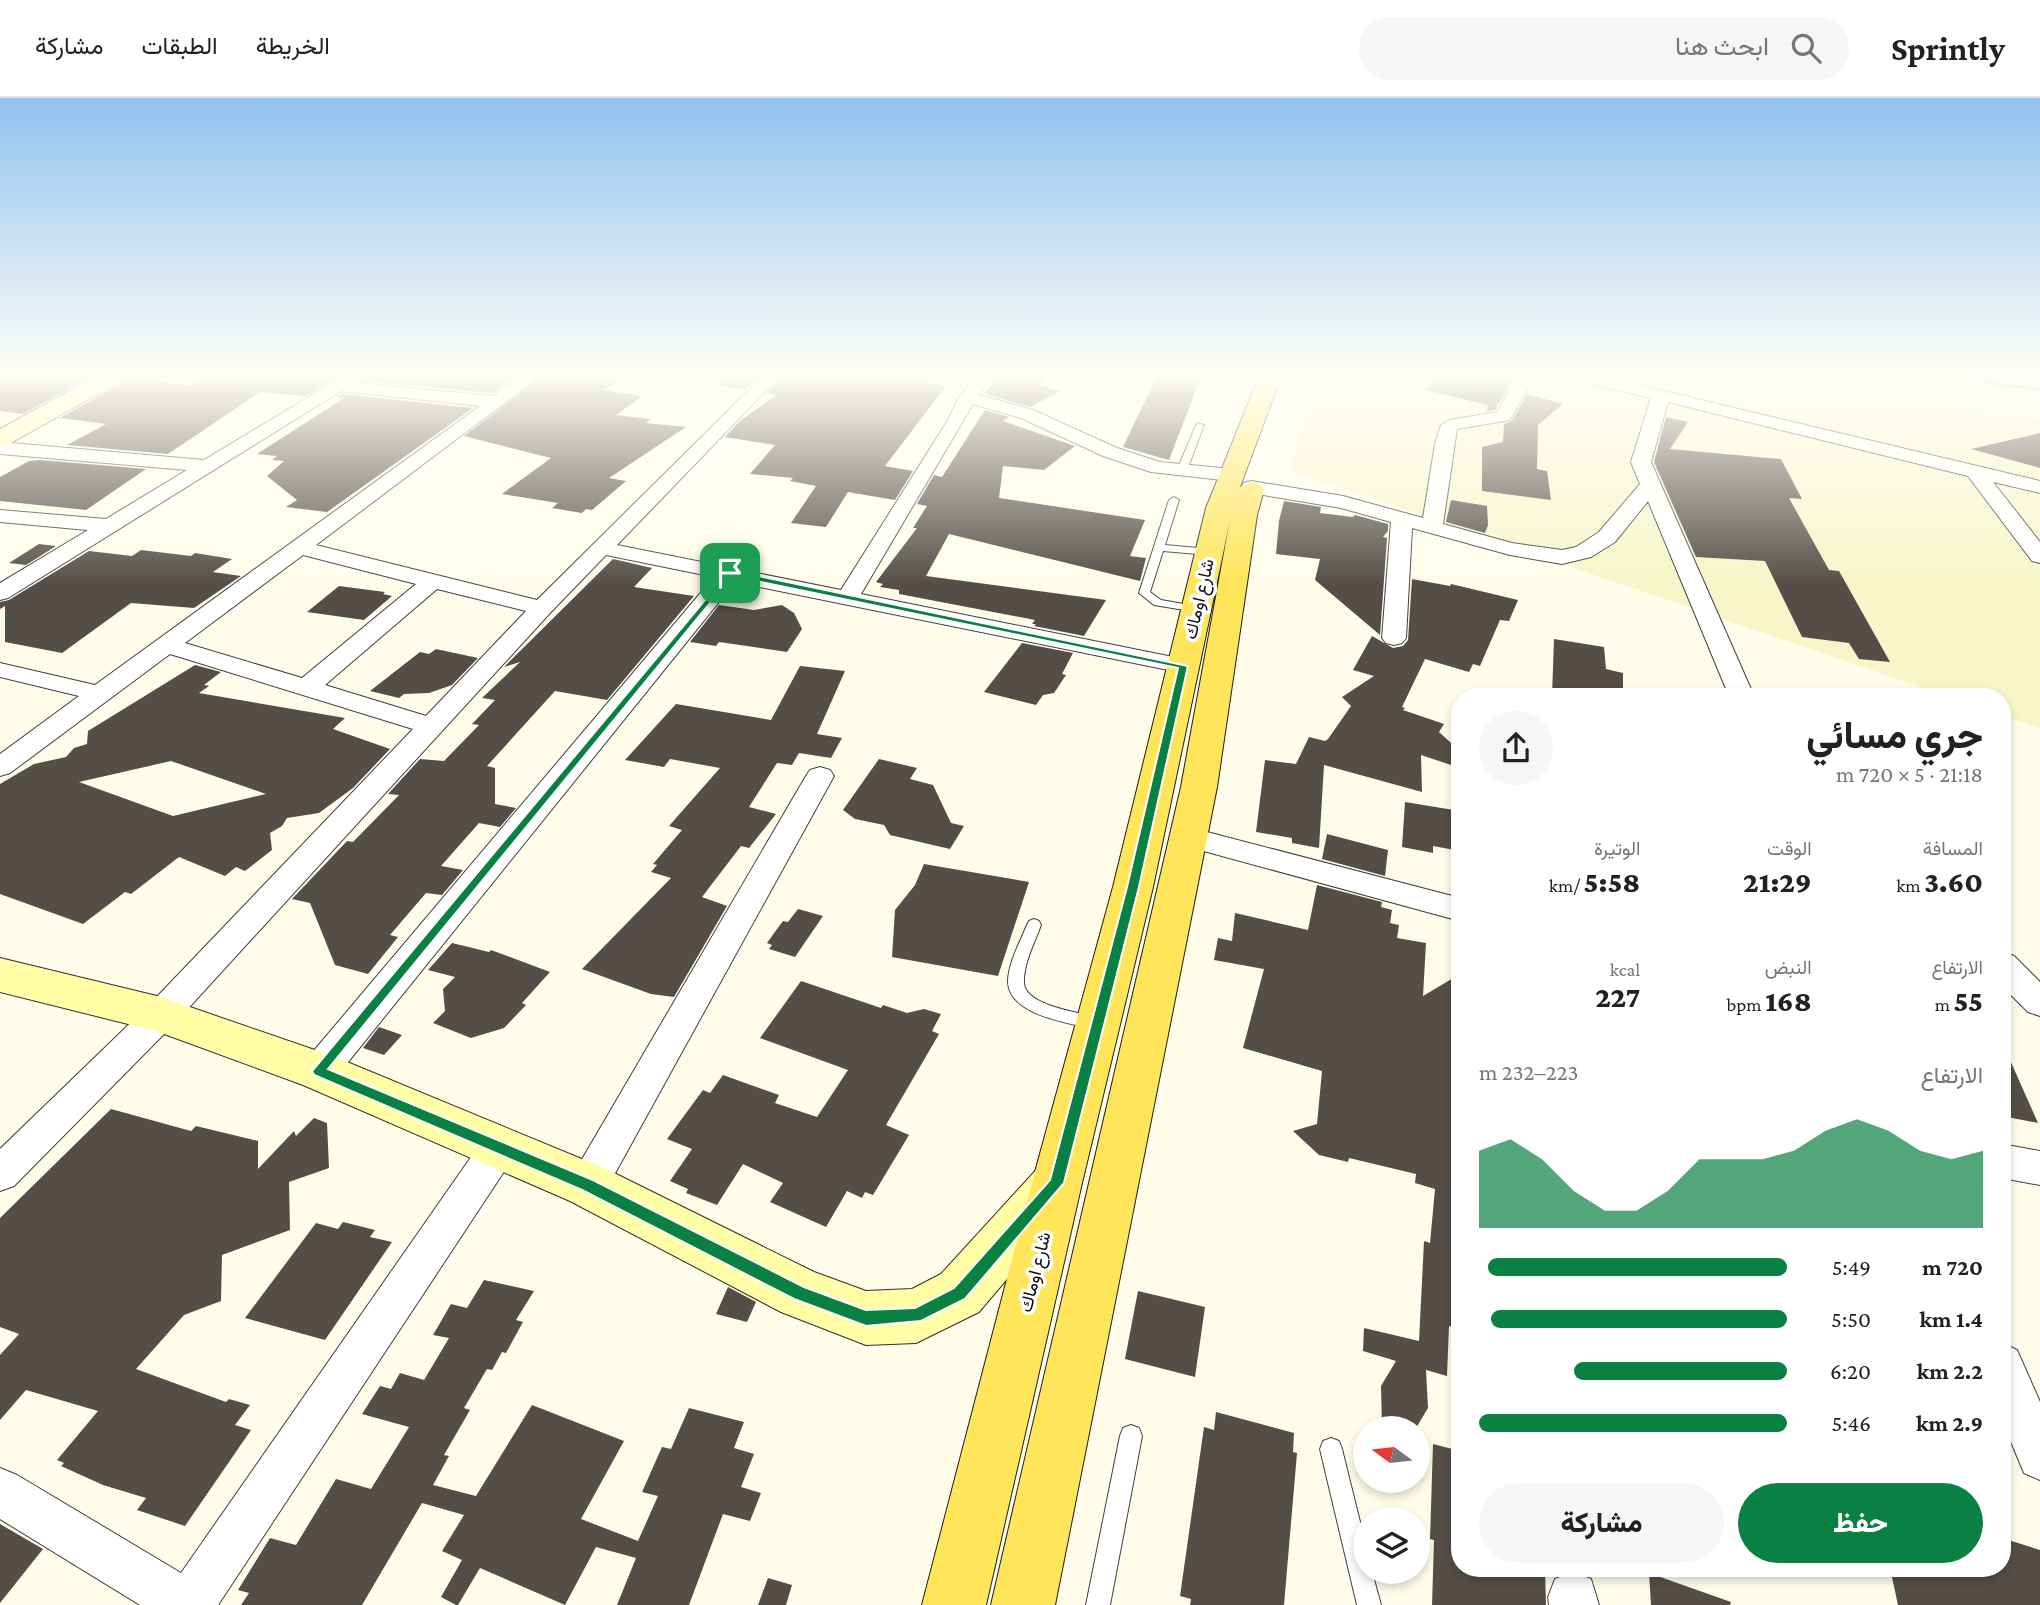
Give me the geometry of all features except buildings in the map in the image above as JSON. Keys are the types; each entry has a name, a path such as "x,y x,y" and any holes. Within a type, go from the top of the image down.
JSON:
{"main road":[{"name":"شارع اوماك","path":"1023,1605 1199,787 1244,515 1241,481 1251,444"},
{"name":"شارع اوماك","path":"954,1605 1157,781 1219,508 1266,444"},
{"path":"1157,781 1199,787"}],"street":[{"path":"0,593 242,444"},
{"path":"0,766 440,444"},
{"path":"0,1174 161,1015 542,608 704,444"},
{"path":"848,597 942,444"},
{"path":"1093,444 1158,468 1182,470 1343,502 1510,549 1562,557 1583,552 1606,537 1650,485"},
{"path":"1432,527 1444,444"},
{"path":"1646,444 1641,462 1739,688"},
{"path":"1865,444 2040,487"},
{"path":"0,448 207,466"},
{"path":"1975,471 2040,556"},
{"path":"0,516 108,526"},
{"path":"1394,638 1402,519"},
{"path":"300,548 542,608"},
{"path":"602,548 1184,666"},
{"path":"319,1071 730,573"},
{"path":"306,688 434,580"},
{"path":"167,645 431,726"},
{"path":"0,670 101,694"},
{"path":"587,1185 820,776"},
{"path":"1188,837 1451,908"},
{"path":"2011,974 2040,1003"},
{"path":"0,975 161,1015 319,1071 587,1185 800,1293 866,1318 916,1316 960,1293 1057,1183"},
{"path":"0,1492 188,1605 498,1149"},
{"path":"2011,1163 2040,1168"},
{"path":"2011,1388 2040,1457"}],"lane":[{"path":"1182,470 1192,444"},
{"path":"1174,500 1144,593 1158,603 1197,609"},
{"path":"1157,547 1209,552"},
{"path":"1034,925 1016,983 1018,995 1031,1005 1098,1024"},
{"path":"1098,1605 1131,1436"},
{"path":"1331,1449 1369,1605"}],"green space":[{"path":"1297,444 2040,444 2040,728 2011,718 2011,688 1924,688 1289,470"}],"route":[{"path":"730,573 1184,666 1133,887 1057,1183 960,1293 916,1316 866,1318 800,1293 587,1185 319,1071 730,573"}]}
